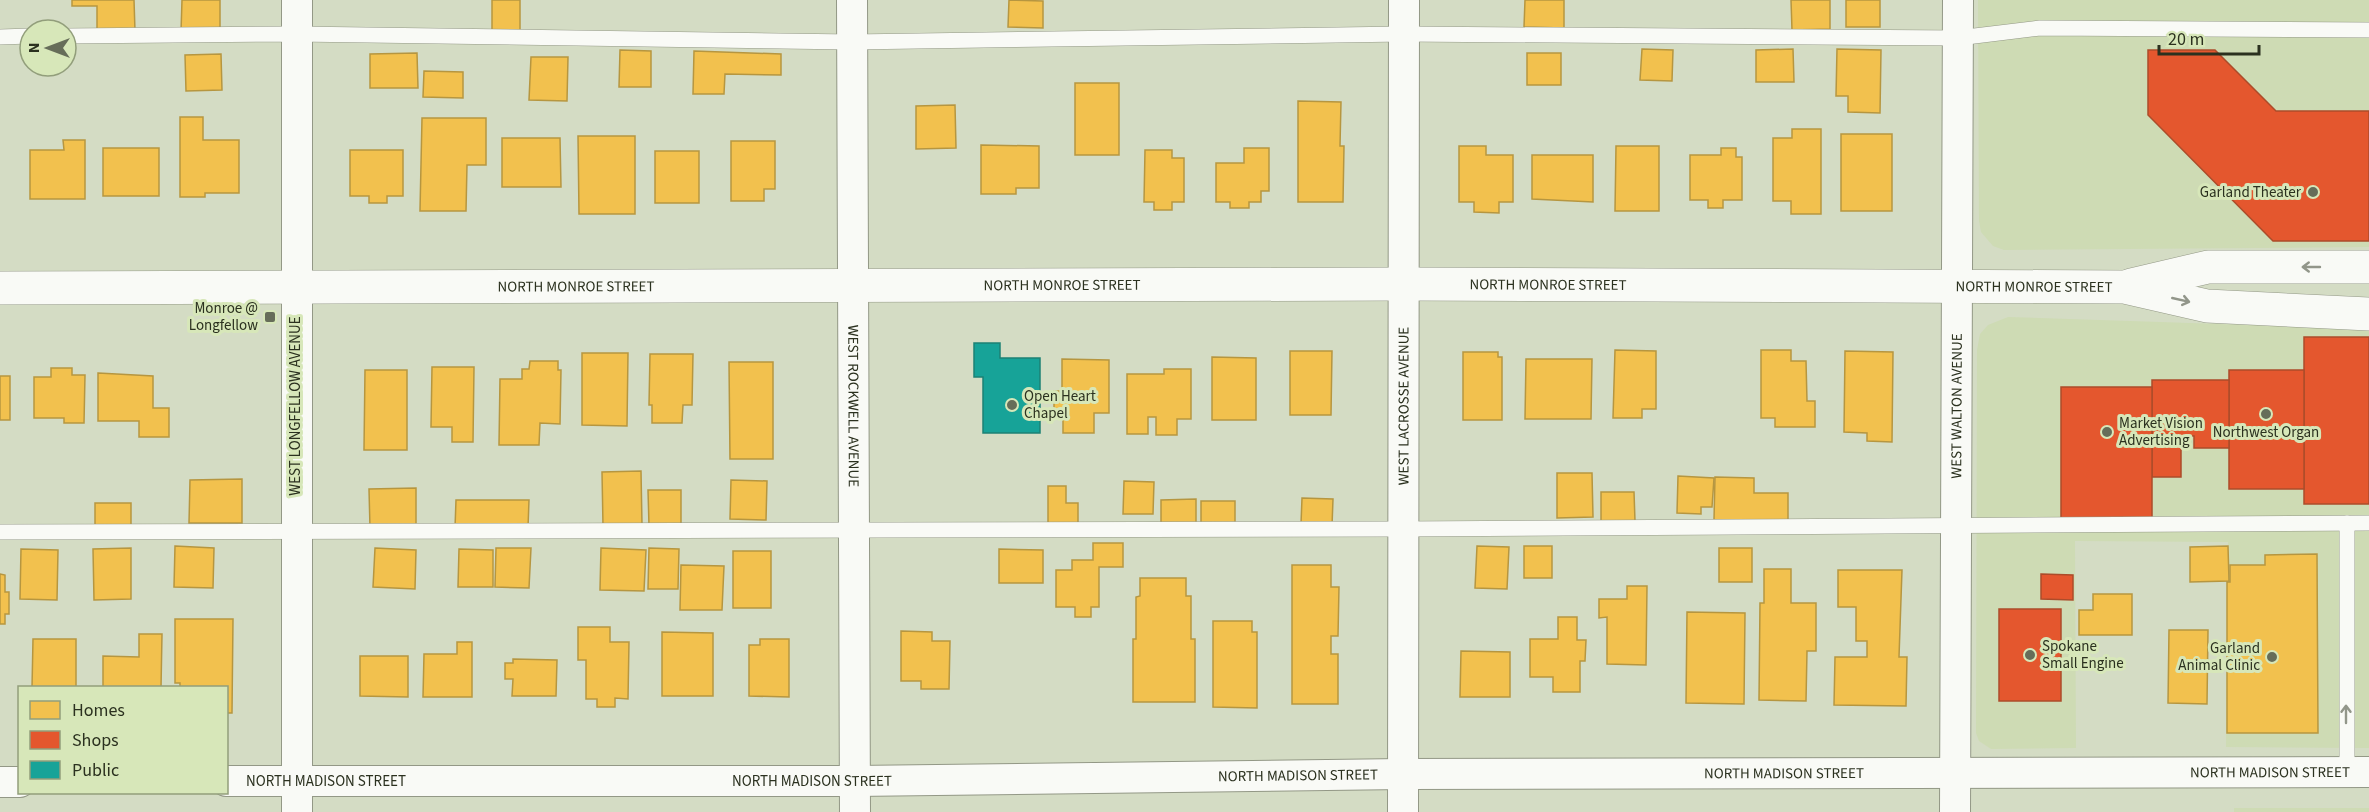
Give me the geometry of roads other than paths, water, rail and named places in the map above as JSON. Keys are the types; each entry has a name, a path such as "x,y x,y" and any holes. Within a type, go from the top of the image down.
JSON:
{"main road":[{"name":"NORTH MONROE STREET","path":"2124,287 2208,267 2369,267"},
{"name":"NORTH MONROE STREET","path":"0,288 1403,284 1955,285 2124,287 2207,306 2369,314"}],"street":[{"name":"WEST LONGFELLOW AVENUE","path":"297,0 294,288 297,812"},
{"name":"WEST ROCKWELL AVENUE","path":"852,0 855,812"},
{"name":"WEST LACROSSE AVENUE","path":"1402,812 1404,0"},
{"name":"WEST WALTON AVENUE","path":"1954,812 1958,0"},
{"name":"NORTH MADISON STREET","path":"228,781 855,781 1403,774 2358,772"},
{"path":"0,782 18,782"}],"lane":[{"path":"78,36 296,33 852,42 1404,33 1958,38 2040,28 2369,30"},
{"path":"0,37 18,36"},
{"path":"2347,523 2358,772"},
{"path":"0,532 1403,529 2369,523"}],"place":[{"name":"Garland Theater","path":"2313,192"},
{"name":"Monroe @ Longfellow","path":"270,317"},
{"name":"Open Heart Chapel","path":"1012,405"},
{"name":"Northwest Organ","path":"2266,414"},
{"name":"Market Vision Advertising","path":"2107,432"},
{"name":"Spokane Small Engine","path":"2030,655"},
{"name":"Garland Animal Clinic","path":"2272,657"}]}
